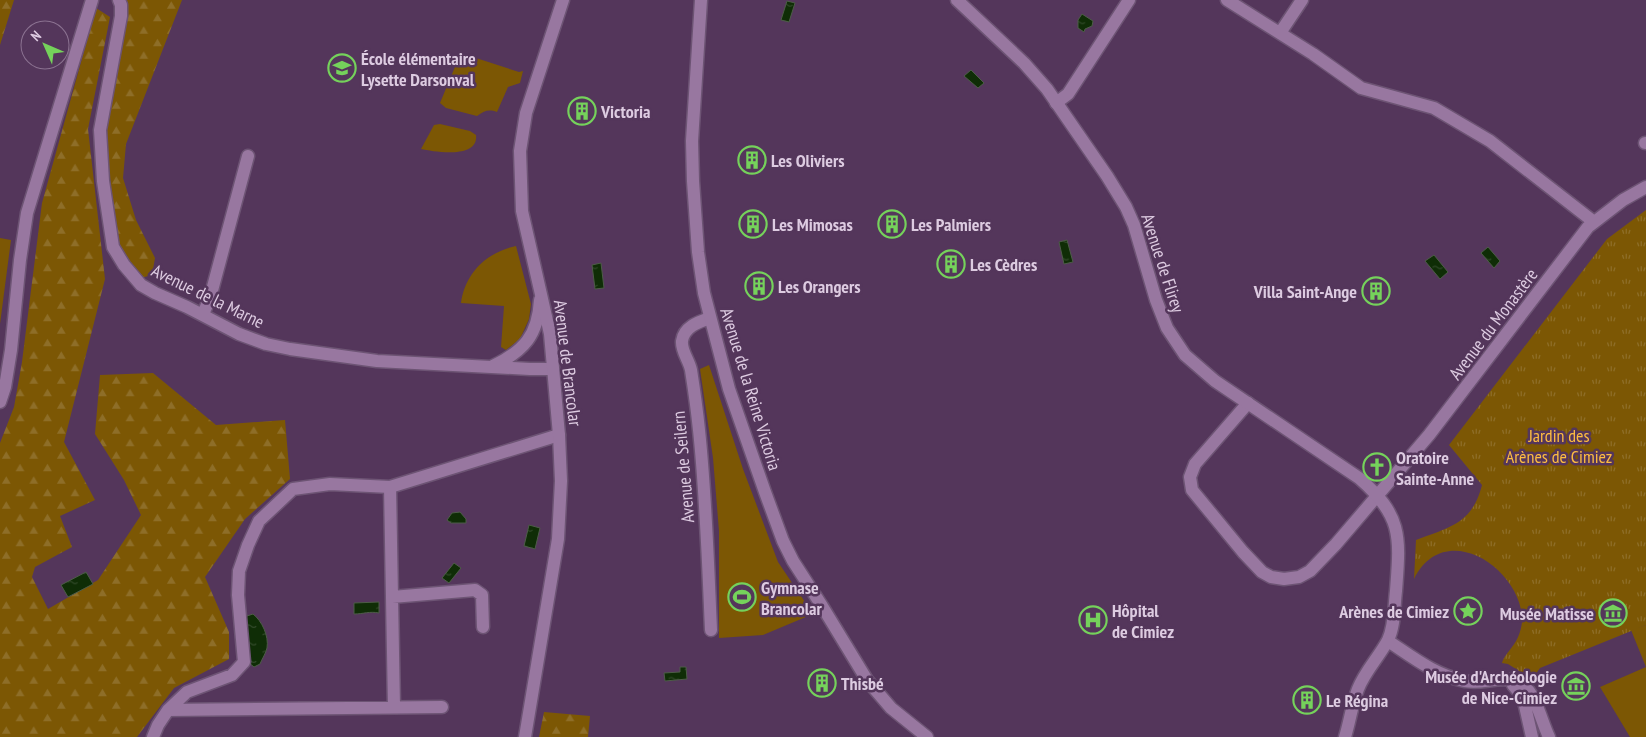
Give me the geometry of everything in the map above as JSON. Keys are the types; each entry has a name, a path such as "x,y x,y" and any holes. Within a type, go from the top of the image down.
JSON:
{"street":[{"path":"0,402 5,387 27,213 92,0"},
{"name":"Avenue de la Marne","path":"119,0 121,16 100,130 103,181 113,248 141,285 203,314 250,339 290,349 377,361 553,369"},
{"name":"Avenue de Brancolar","path":"524,737 558,538 561,481 550,334 521,205 520,140 526,114 563,0"},
{"name":"Avenue de la Reine Victoria","path":"701,0 692,141 692,181 698,252 704,293 729,390 765,492 793,561 866,680 891,708 927,737"},
{"name":"Avenue de Flirey","path":"957,0 1024,63 1047,89 1107,176 1126,207 1134,225 1160,312 1175,341 1185,355 1199,368 1248,404 1359,478 1377,494 1386,506 1397,535 1399,551 1393,621 1388,641"},
{"path":"1056,103 1068,94 1129,0"},
{"path":"1228,0 1361,88 1434,108 1490,141 1594,222"},
{"path":"1280,33 1302,0"},
{"path":"203,314 210,298 248,156"},
{"name":"Avenue du Monastère","path":"1248,404 1195,464 1190,477 1192,490 1262,572 1271,577 1284,579 1299,577 1310,571 1336,544 1448,411 1594,222 1623,200 1646,187"},
{"path":"493,366 510,358 531,337 539,316 541,292"},
{"name":"Avenue de Seilern","path":"710,318 691,326 685,333 682,342 690,367 699,428 704,484 711,630"},
{"path":"153,737 168,710 187,692 232,675 244,662 238,595 239,571 258,521 293,489 330,484 390,487 559,435"},
{"path":"390,487 394,707"},
{"path":"392,597 475,590 482,595 483,627"},
{"path":"1345,737 1358,687 1388,641 1428,666 1456,679 1476,682 1500,679 1517,682 1525,686 1531,693 1549,737"},
{"path":"1507,680 1523,696 1532,737"},
{"path":"168,710 442,707"}],"green space":[{"path":"0,0 14,0 0,45"},
{"path":"123,0 182,0 126,144 123,178 136,220 155,258 152,275 137,279 117,245 105,130 128,12"},
{"path":"96,8 110,17 88,129 105,279 64,442 95,500 60,516 72,547 35,567 32,577 48,609 98,580 141,515 124,480 95,434 100,375 153,373 216,425 285,420 290,479 245,519 205,577 229,632 229,659 174,688 137,737 0,737 0,443 14,407 22,362 42,203"},
{"path":"471,54 474,54 476,58 519,72 523,71 520,83 508,87 497,112 486,111 477,116 446,108 440,103 457,62 467,64"},
{"path":"440,124 470,131 476,135 475,143 471,148 455,152 421,149 434,125"},
{"name":"Jardin des Arènes de Cimiez","path":"1646,210 1646,625 1540,668 1532,679 1508,664 1502,663 1519,636 1522,619 1517,596 1507,580 1493,566 1477,556 1459,551 1442,553 1427,562 1414,579 1416,540 1458,522 1472,508 1478,498 1482,485 1449,445 1607,239"},
{"path":"0,238 11,240 0,324"},
{"path":"516,246 531,304 529,319 520,339 506,350 501,347 504,306 461,303 467,282 479,266 496,253"},
{"path":"709,365 743,469 778,562 813,614 763,635 719,638 719,531 713,458 700,369"},
{"path":"1646,625 1646,667 1631,630"},
{"path":"1646,667 1646,737 1630,737 1600,687"},
{"path":"544,712 590,716 588,737 539,737"}],"water":[{"path":"787,1 795,3 789,22 781,20"},
{"path":"1082,14 1093,21 1092,26 1085,29 1084,32 1078,28 1078,20"},
{"path":"971,70 984,83 978,88 964,76"},
{"path":"1067,240 1073,262 1064,264 1059,242"},
{"path":"1488,247 1500,261 1494,268 1481,253"},
{"path":"1434,255 1448,272 1440,279 1425,261"},
{"path":"601,263 604,288 595,289 592,265"},
{"path":"460,512 466,519 466,523 451,523 447,520 452,513"},
{"path":"529,525 540,528 535,549 524,546"},
{"path":"454,563 461,568 449,583 442,578"},
{"path":"86,572 93,584 68,597 61,585"},
{"path":"379,602 379,613 354,614 354,603"},
{"path":"253,614 264,629 267,639 266,650 260,664 254,667 248,662 244,617"},
{"path":"680,667 686,667 687,679 665,681 664,673 680,672"}],"place":[{"name":"École élémentaire Lysette Darsonval","path":"342,68"},
{"name":"Victoria","path":"582,111"},
{"name":"Les Oliviers","path":"752,160"},
{"name":"Les Mimosas","path":"753,224"},
{"name":"Les Palmiers","path":"892,224"},
{"name":"Les Cèdres","path":"951,264"},
{"name":"Les Orangers","path":"759,286"},
{"name":"Villa Saint-Ange","path":"1376,291"},
{"name":"Oratoire Sainte-Anne","path":"1377,467"},
{"name":"Gymnase Brancolar","path":"742,597"},
{"name":"Arènes de Cimiez","path":"1468,611"},
{"name":"Musée Matisse","path":"1613,613"},
{"name":"Hôpital de Cimiez","path":"1093,620"},
{"name":"Thisbé","path":"822,683"},
{"name":"Musée d'Archéologie de Nice-Cimiez","path":"1576,686"},
{"name":"Le Régina","path":"1307,700"}]}
